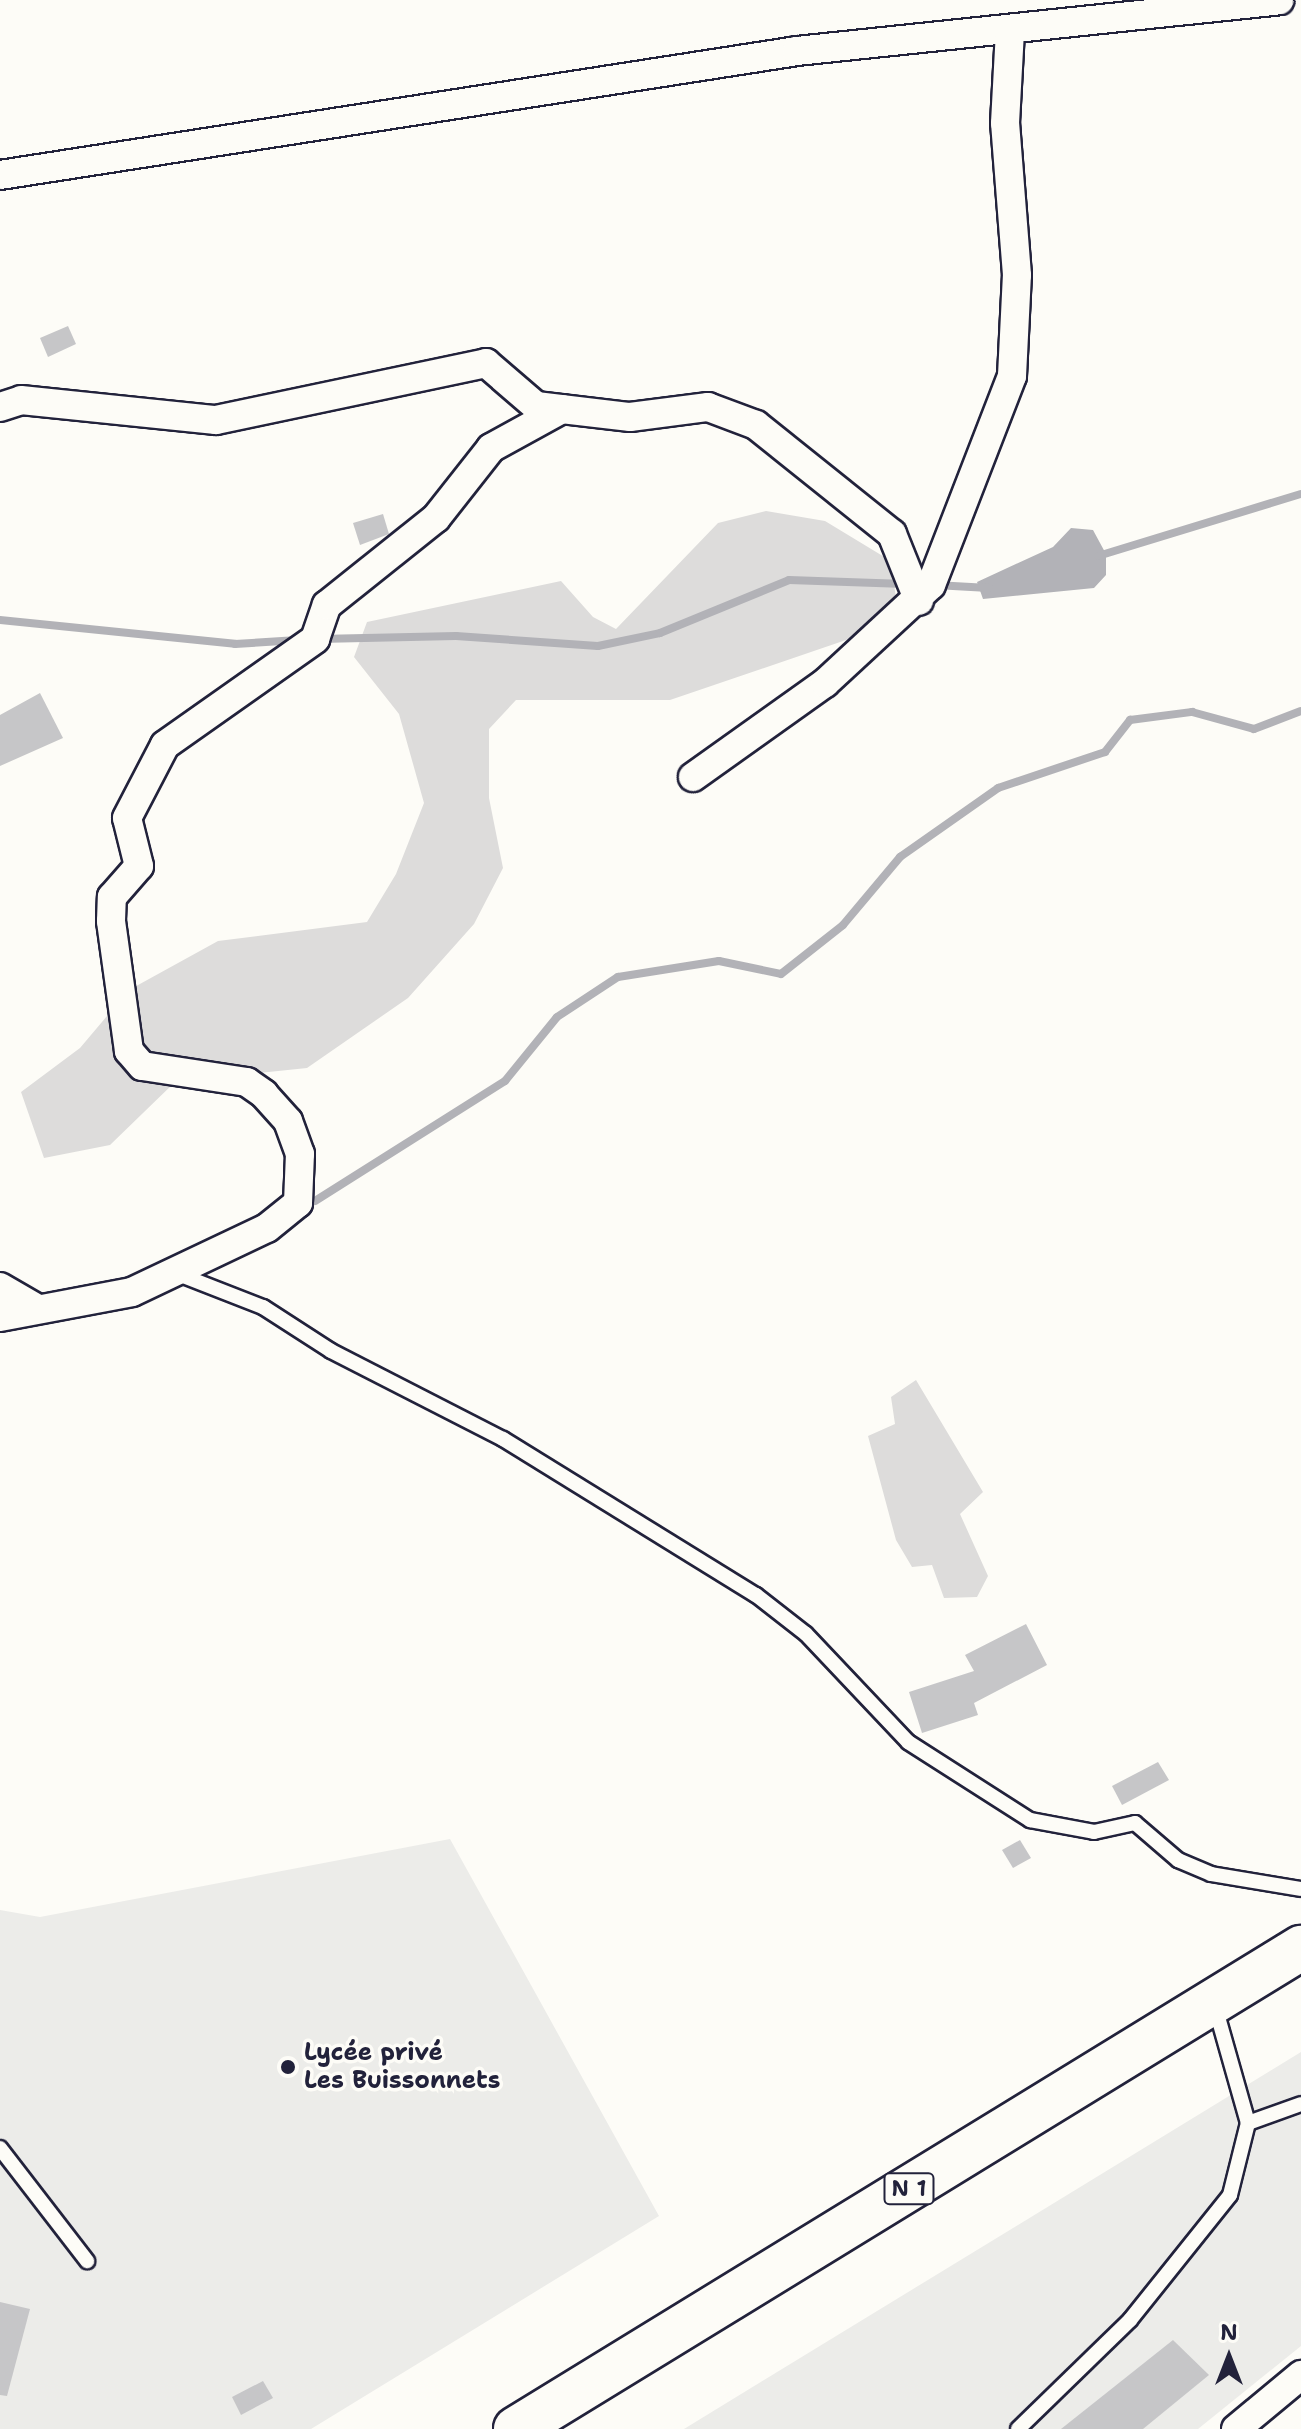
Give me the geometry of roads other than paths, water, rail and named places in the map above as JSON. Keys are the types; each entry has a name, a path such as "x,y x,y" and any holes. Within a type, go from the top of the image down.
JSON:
{"highway":[{"name":"N 1","path":"516,2429 1301,1948"}],"street":[{"path":"0,175 797,51 1279,0"},
{"path":"693,777 825,683 919,601 1012,376 1017,275 1005,123 1010,30"},
{"path":"0,407 21,400 216,420 486,363 503,371 521,399 562,409 630,417 708,407 756,425 892,534 919,601"},
{"path":"0,1317 132,1292 267,1228 298,1203 300,1154 288,1121 247,1082 142,1066 129,1051 111,921 112,897 139,866 127,835 134,799 165,745 315,639 327,605 436,518 491,448 562,409"},
{"path":"0,1287 36,1308"},
{"path":"1236,2429 1301,2375"}],"lane":[{"path":"173,1272 263,1307 331,1351 503,1439 756,1595 806,1634 908,1742 1030,1820 1094,1832 1135,1823 1178,1860 1211,1874 1301,1889"},
{"path":"1018,2429 1130,2320 1230,2195 1248,2123 1214,2002"},
{"path":"1248,2123 1301,2104"},
{"path":"0,2148 87,2261"}],"waterway":[{"path":"1098,556 1301,494"},
{"path":"319,639 456,636 598,646 660,633 789,580 905,584"},
{"path":"935,585 989,588"},
{"path":"0,620 235,644 298,640"},
{"path":"315,1201 505,1081 557,1017 618,977 719,961 781,974 843,925 900,857 998,788 1105,752 1130,720 1192,712 1254,729 1301,711"}],"place":[{"name":"Lycée privé Les Buissonnets","path":"288,2067"}]}
